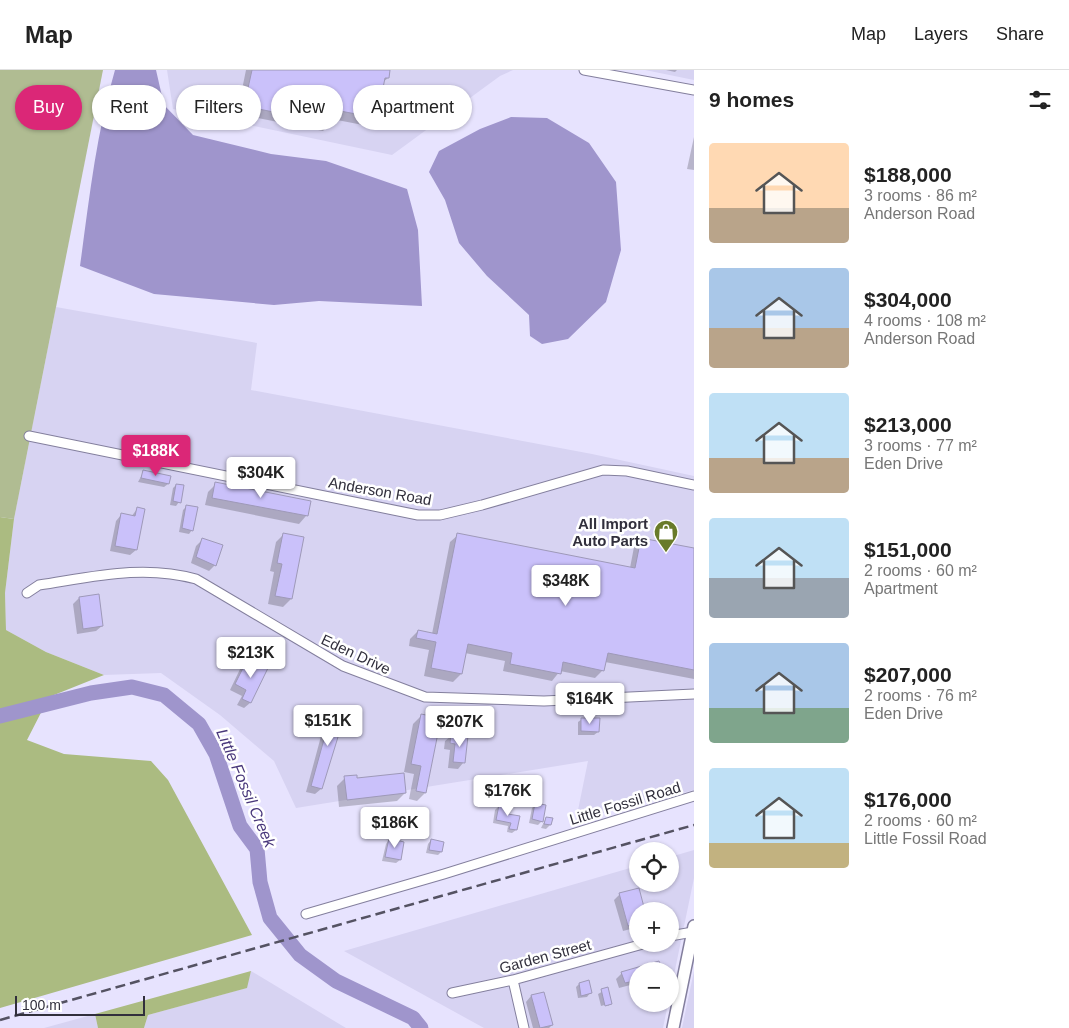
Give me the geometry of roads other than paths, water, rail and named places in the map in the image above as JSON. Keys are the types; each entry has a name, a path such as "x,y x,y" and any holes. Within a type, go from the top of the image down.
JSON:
{"street":[{"path":"584,70 694,90"},
{"name":"Anderson Road","path":"29,436 418,515 440,515 482,505 603,470 627,471 694,484"},
{"name":"Eden Drive","path":"27,593 39,585 137,570 179,574 196,579 343,666 425,697 453,700 544,701 694,694"},
{"name":"Little Fossil Road","path":"306,914 444,874 694,796"},
{"path":"674,1028 693,929 679,933"},
{"name":"Garden Street","path":"452,993 513,980 629,948"},
{"path":"513,980 524,1028"}],"waterway":[{"name":"Little Fossil Creek","path":"0,716 91,693 132,687 164,695 199,724 216,754 240,826 257,849 260,882 270,918 300,955 336,981 413,1018 421,1028"}],"railway":[{"path":"0,1020 694,825"}],"place":[{"name":"All Import Auto Parts","path":"666,553"}]}
